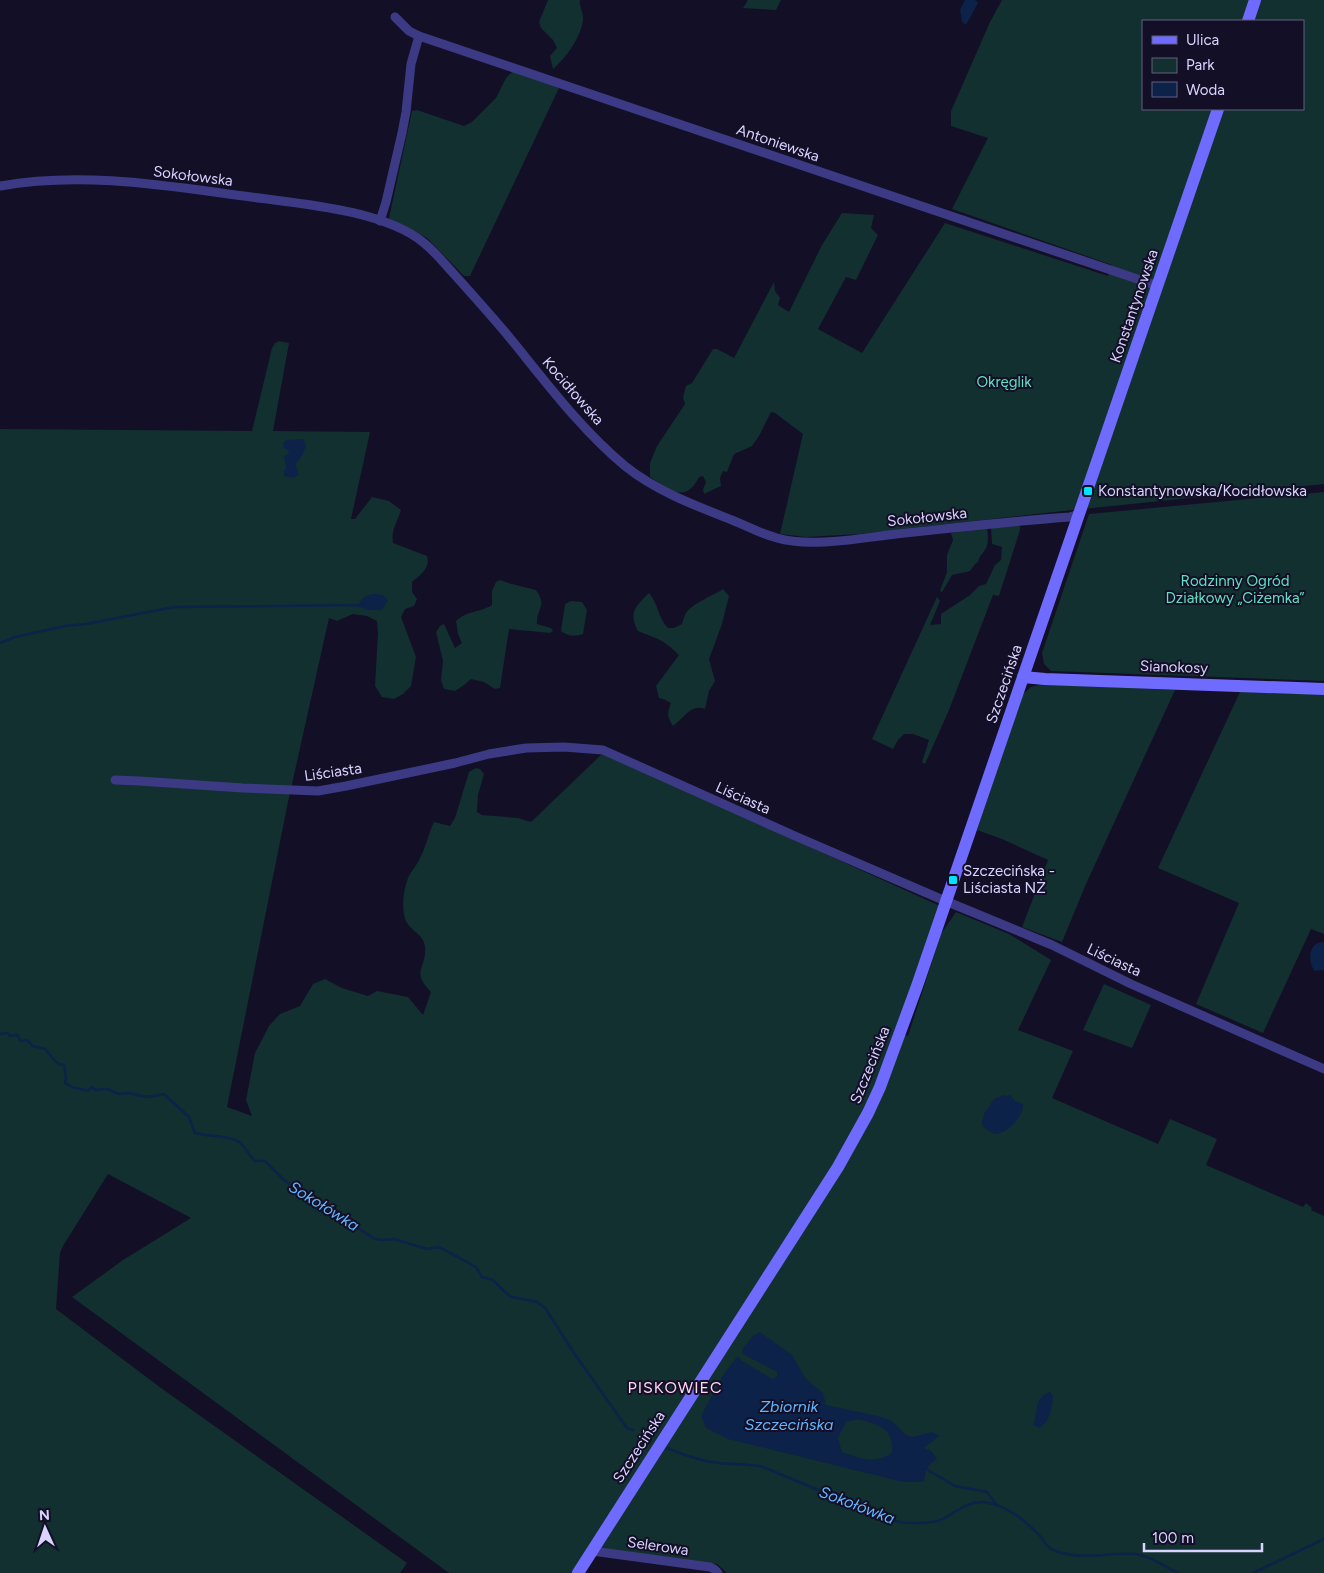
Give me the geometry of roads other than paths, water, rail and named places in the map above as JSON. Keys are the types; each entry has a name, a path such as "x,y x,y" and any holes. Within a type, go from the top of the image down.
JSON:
{"main road":[{"path":"1248,20 1255,0"},
{"name":"Konstantynowska","path":"1080,514 1218,110"},
{"name":"Szczecińska","path":"578,1573 830,1181 872,1104 891,1061 1080,514"},
{"name":"Sianokosy","path":"1023,677 1324,689"}],"street":[{"name":"Antoniewska","path":"395,17 409,31 419,36 1158,286"},
{"path":"380,221 405,119 411,64 419,36"},
{"name":"Sokołowska","path":"0,186 50,180 100,180 157,184 322,207 380,221"},
{"name":"Kocidłowska","path":"380,221 404,230 427,245 484,308 584,426 628,468 648,482 676,496 777,538"},
{"name":"Sokołowska","path":"777,538 798,542 836,541 1006,522 1070,517 1080,514"},
{"name":"Liściasta","path":"114,780 318,791 455,763 489,754 526,748 564,747 598,749 615,754 650,772 946,902 1052,945 1131,984 1324,1069"},
{"name":"Selerowa","path":"592,1551 710,1567 718,1573"}],"water":[{"path":"965,0 975,0 978,3 966,25 962,22 960,10"},
{"path":"302,439 306,447 295,464 299,474 294,478 284,476 286,468 284,457 289,453 284,448 283,443 289,440"},
{"path":"374,594 383,595 388,600 382,610 368,610 359,607 364,597"},
{"path":"1324,942 1324,970 1315,971 1311,961 1312,949 1313,946"},
{"path":"1010,1095 1015,1101 1023,1104 1023,1109 1009,1128 999,1134 994,1134 983,1127 984,1114 994,1099"},
{"name":"Zbiornik Szczecińska","path":"760,1332 792,1355 806,1379 823,1393 826,1405 882,1417 892,1421 906,1435 912,1437 932,1432 939,1436 924,1448 930,1450 937,1458 926,1469 924,1482 903,1482 728,1439 706,1428 701,1416 723,1375 738,1356 742,1361 769,1377 773,1379 777,1376 777,1372 743,1354 742,1350 753,1336","holes":["858,1419 884,1428 888,1432 892,1444 892,1453 879,1458 867,1459 842,1452 838,1438 846,1422"]},
{"path":"1050,1392 1053,1396 1051,1410 1048,1418 1040,1428 1033,1425 1037,1406 1041,1398"}],"waterway":[{"path":"0,643 15,637 65,626 86,624 174,607 362,605"},
{"name":"Sokołówka","path":"0,1034 17,1035 21,1041 27,1040 33,1046 45,1049 56,1062 64,1065 65,1083 72,1087 88,1091 92,1087 95,1090 107,1089 119,1094 128,1093 147,1097 164,1094 189,1117 195,1133 236,1140 255,1161 265,1161 284,1180 297,1189 305,1191 375,1239 394,1239 427,1249 441,1248 476,1267 482,1277 493,1280 512,1297 537,1302 545,1308 627,1428 633,1430"},
{"name":"Sokołówka","path":"667,1448 706,1461 763,1467 878,1515 903,1523 938,1521 965,1506 977,1502 991,1503 1022,1519 1053,1550 1084,1556 1136,1554 1152,1559 1178,1573"},
{"path":"926,1469 955,1486 987,1492 996,1504"},
{"name":"Sokołówka","path":"1253,1573 1324,1539"}],"place":[{"name":"Konstantynowska/Kocidłowska","path":"1088,491"},
{"name":"Szczecińska - Liściasta NŻ","path":"953,880"}],"district":[{"name":"PISKOWIEC","path":"675,1387"}],"park label":[{"name":"Okręglik","path":"1004,382"},
{"name":"Rodzinny Ogród Działkowy „Ciżemka”","path":"1235,590"}]}
